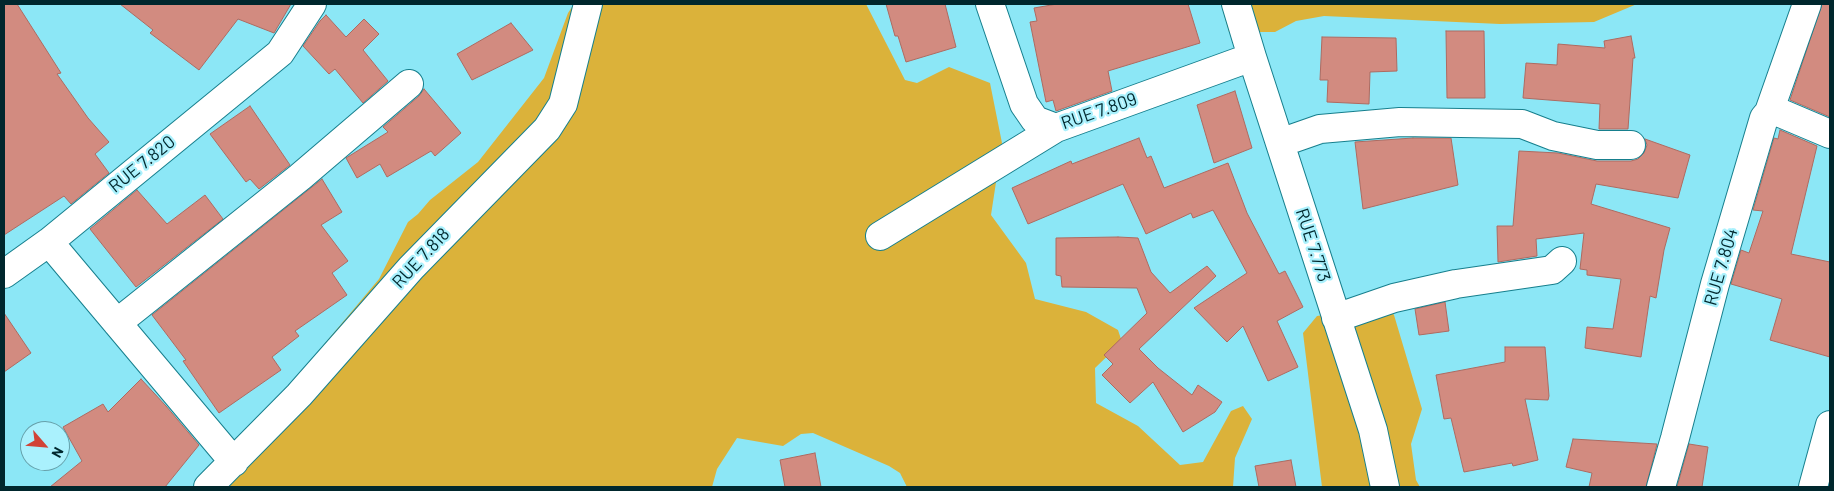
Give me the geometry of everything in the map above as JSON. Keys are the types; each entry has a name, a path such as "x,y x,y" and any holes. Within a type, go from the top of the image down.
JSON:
{"street":[{"name":"RUE 7.820","path":"4,274 49,242 280,53 312,4"},
{"name":"RUE 7.818","path":"208,487 300,395 411,268 547,129 563,104 588,4"},
{"name":"RUE 7.809","path":"990,4 1024,104 1035,120 1056,128 1252,57"},
{"name":"RUE 7.773","path":"1236,4 1373,430 1385,487"},
{"name":"RUE 7.804","path":"1661,487 1714,284 1764,118 1769,112 1807,4"},
{"path":"116,323 300,177 409,84"},
{"path":"1769,112 1778,112 1830,134"},
{"path":"1280,143 1320,130 1400,122 1522,124 1553,136 1597,145 1631,145"},
{"path":"880,236 1056,128"},
{"path":"49,242 234,462"},
{"path":"1336,318 1394,298 1456,284 1552,270 1562,261"},
{"path":"1813,487 1830,425"}],"shaded area":[{"path":"574,4 866,4 905,80 917,83 949,67 990,83 1002,143 991,215 1026,263 1035,299 1086,312 1118,330 1122,342 1095,368 1096,403 1138,426 1180,465 1203,462 1231,411 1243,406 1252,419 1235,458 1233,487 907,487 900,473 889,466 813,433 801,434 783,446 737,438 717,469 712,487 220,487 258,423 379,279 408,222 430,200 478,162 544,78 568,13"},
{"path":"1221,4 1637,4 1594,22 1500,24 1324,16 1296,21 1275,32 1229,32"},
{"path":"1387,305 1394,315 1422,409 1411,444 1416,480 1420,487 1322,487 1303,333 1317,316"}],"building":[{"path":"4,4 17,4 61,73 57,74 88,118 109,142 95,154 109,173 71,204 64,196 4,235"},
{"path":"120,4 291,4 274,33 238,19 199,70 150,33 153,30"},
{"path":"886,4 945,4 956,47 906,62 898,36 895,36"},
{"path":"1057,4 1188,4 1200,43 1108,71 1112,91 1056,111 1053,100 1046,102 1030,22 1037,21 1034,8"},
{"path":"1822,4 1830,4 1830,117 1790,100"},
{"path":"326,15 346,37 364,19 379,34 363,50 388,81 363,103 335,69 329,74 303,46"},
{"path":"511,23 533,50 472,80 457,54"},
{"path":"1446,31 1484,31 1485,98 1447,98"},
{"path":"1631,36 1635,58 1633,58 1628,129 1599,129 1600,104 1523,98 1526,63 1557,65 1558,44 1605,48 1604,41"},
{"path":"1322,37 1396,38 1397,71 1370,72 1369,104 1327,102 1328,80 1320,80"},
{"path":"424,89 461,133 435,156 431,151 387,177 380,164 357,178 346,158 388,132 383,127 419,96"},
{"path":"1235,91 1252,148 1214,163 1197,105"},
{"path":"250,106 290,165 259,189 250,179 246,182 210,134"},
{"path":"1780,130 1817,146 1791,254 1830,262 1830,357 1770,340 1782,299 1731,284 1741,250 1749,253 1763,211 1753,210 1774,138 1778,139"},
{"path":"1139,138 1147,158 1151,156 1164,188 1228,163 1247,213 1279,274 1285,271 1303,307 1277,321 1298,367 1268,381 1243,326 1227,342 1194,308 1247,273 1213,210 1193,218 1191,213 1146,234 1123,184 1028,224 1012,188 1071,161 1072,164"},
{"path":"1413,138 1451,138 1458,185 1363,209 1355,142"},
{"path":"1645,139 1690,155 1678,198 1596,184 1591,204 1670,228 1664,250 1656,298 1650,296 1641,357 1585,348 1587,327 1613,329 1621,279 1587,275 1587,270 1580,269 1584,233 1536,239 1537,256 1498,262 1497,226 1513,226 1519,151 1558,153 1597,161 1631,161 1638,159 1644,153 1647,145"},
{"path":"322,179 342,212 321,225 348,261 332,273 347,295 295,331 299,336 272,357 281,370 219,413 183,361 186,360 152,315"},
{"path":"137,190 167,224 205,195 223,219 136,287 90,229"},
{"path":"1056,238 1138,238 1151,272 1170,293 1207,266 1216,276 1139,349 1158,368 1192,395 1198,385 1222,402 1215,412 1183,432 1153,382 1130,403 1102,375 1113,364 1104,355 1147,313 1137,288 1062,287 1061,276 1056,275"},
{"path":"1445,302 1449,331 1419,335 1415,309"},
{"path":"4,313 31,353 4,372"},
{"path":"1505,347 1545,347 1548,400 1525,399 1538,460 1513,466 1512,463 1464,472 1451,418 1444,419 1436,375 1505,362"},
{"path":"141,379 199,445 165,487 50,487 82,461 70,440 70,423 103,404 108,412"},
{"path":"1573,439 1657,444 1646,487 1589,487 1592,473 1566,467"},
{"path":"1689,444 1708,447 1702,487 1677,487"},
{"path":"815,453 821,487 785,487 780,460"},
{"path":"1291,460 1296,487 1259,487 1255,466"}]}
